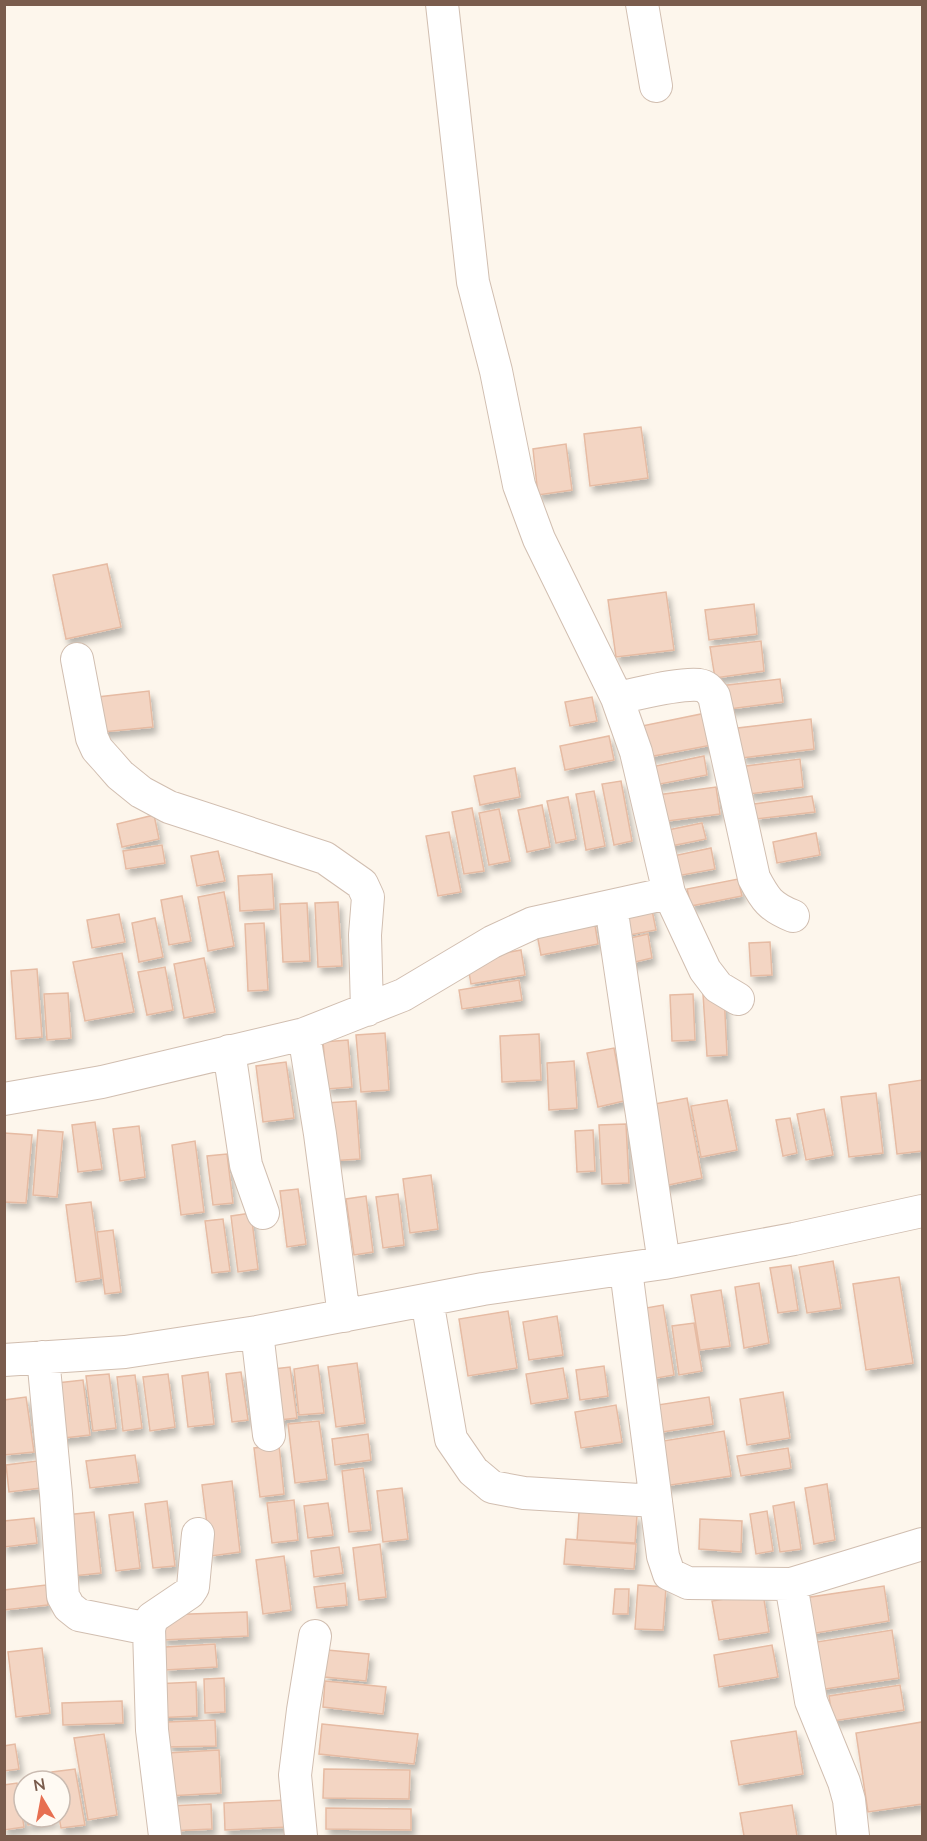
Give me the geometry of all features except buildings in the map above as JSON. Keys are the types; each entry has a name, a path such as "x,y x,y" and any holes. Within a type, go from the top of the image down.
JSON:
{"street":[{"path":"442,4 473,282 496,371 519,485 539,539 617,698 636,752 669,893 705,970 718,987 738,999"},
{"path":"642,4 656,86"},
{"path":"77,659 92,738 97,749 120,775 141,792 169,807 325,858 362,884 368,897 365,935 367,1010"},
{"path":"617,698 701,685 709,689 714,696 754,878 764,898 778,910 793,916"},
{"path":"4,1099 102,1082 304,1034 403,995 492,942 533,923 669,893"},
{"path":"611,906 664,1263"},
{"path":"304,1034 344,1316"},
{"path":"229,1051 243,1150 248,1172 263,1213"},
{"path":"4,1360 125,1352 257,1332 473,1291 626,1270 794,1239 922,1211"},
{"path":"626,1270 663,1556 669,1574 688,1583 791,1584 922,1544"},
{"path":"427,1300 451,1439 473,1471 492,1487 513,1491 657,1501"},
{"path":"257,1332 269,1435"},
{"path":"43,1357 63,1596 69,1607 79,1615 149,1629"},
{"path":"165,1836 152,1730 149,1629 152,1618 189,1593 193,1587 198,1534"},
{"path":"791,1584 811,1701 844,1782 849,1800 853,1836"},
{"path":"301,1836 295,1775 315,1636"}]}
